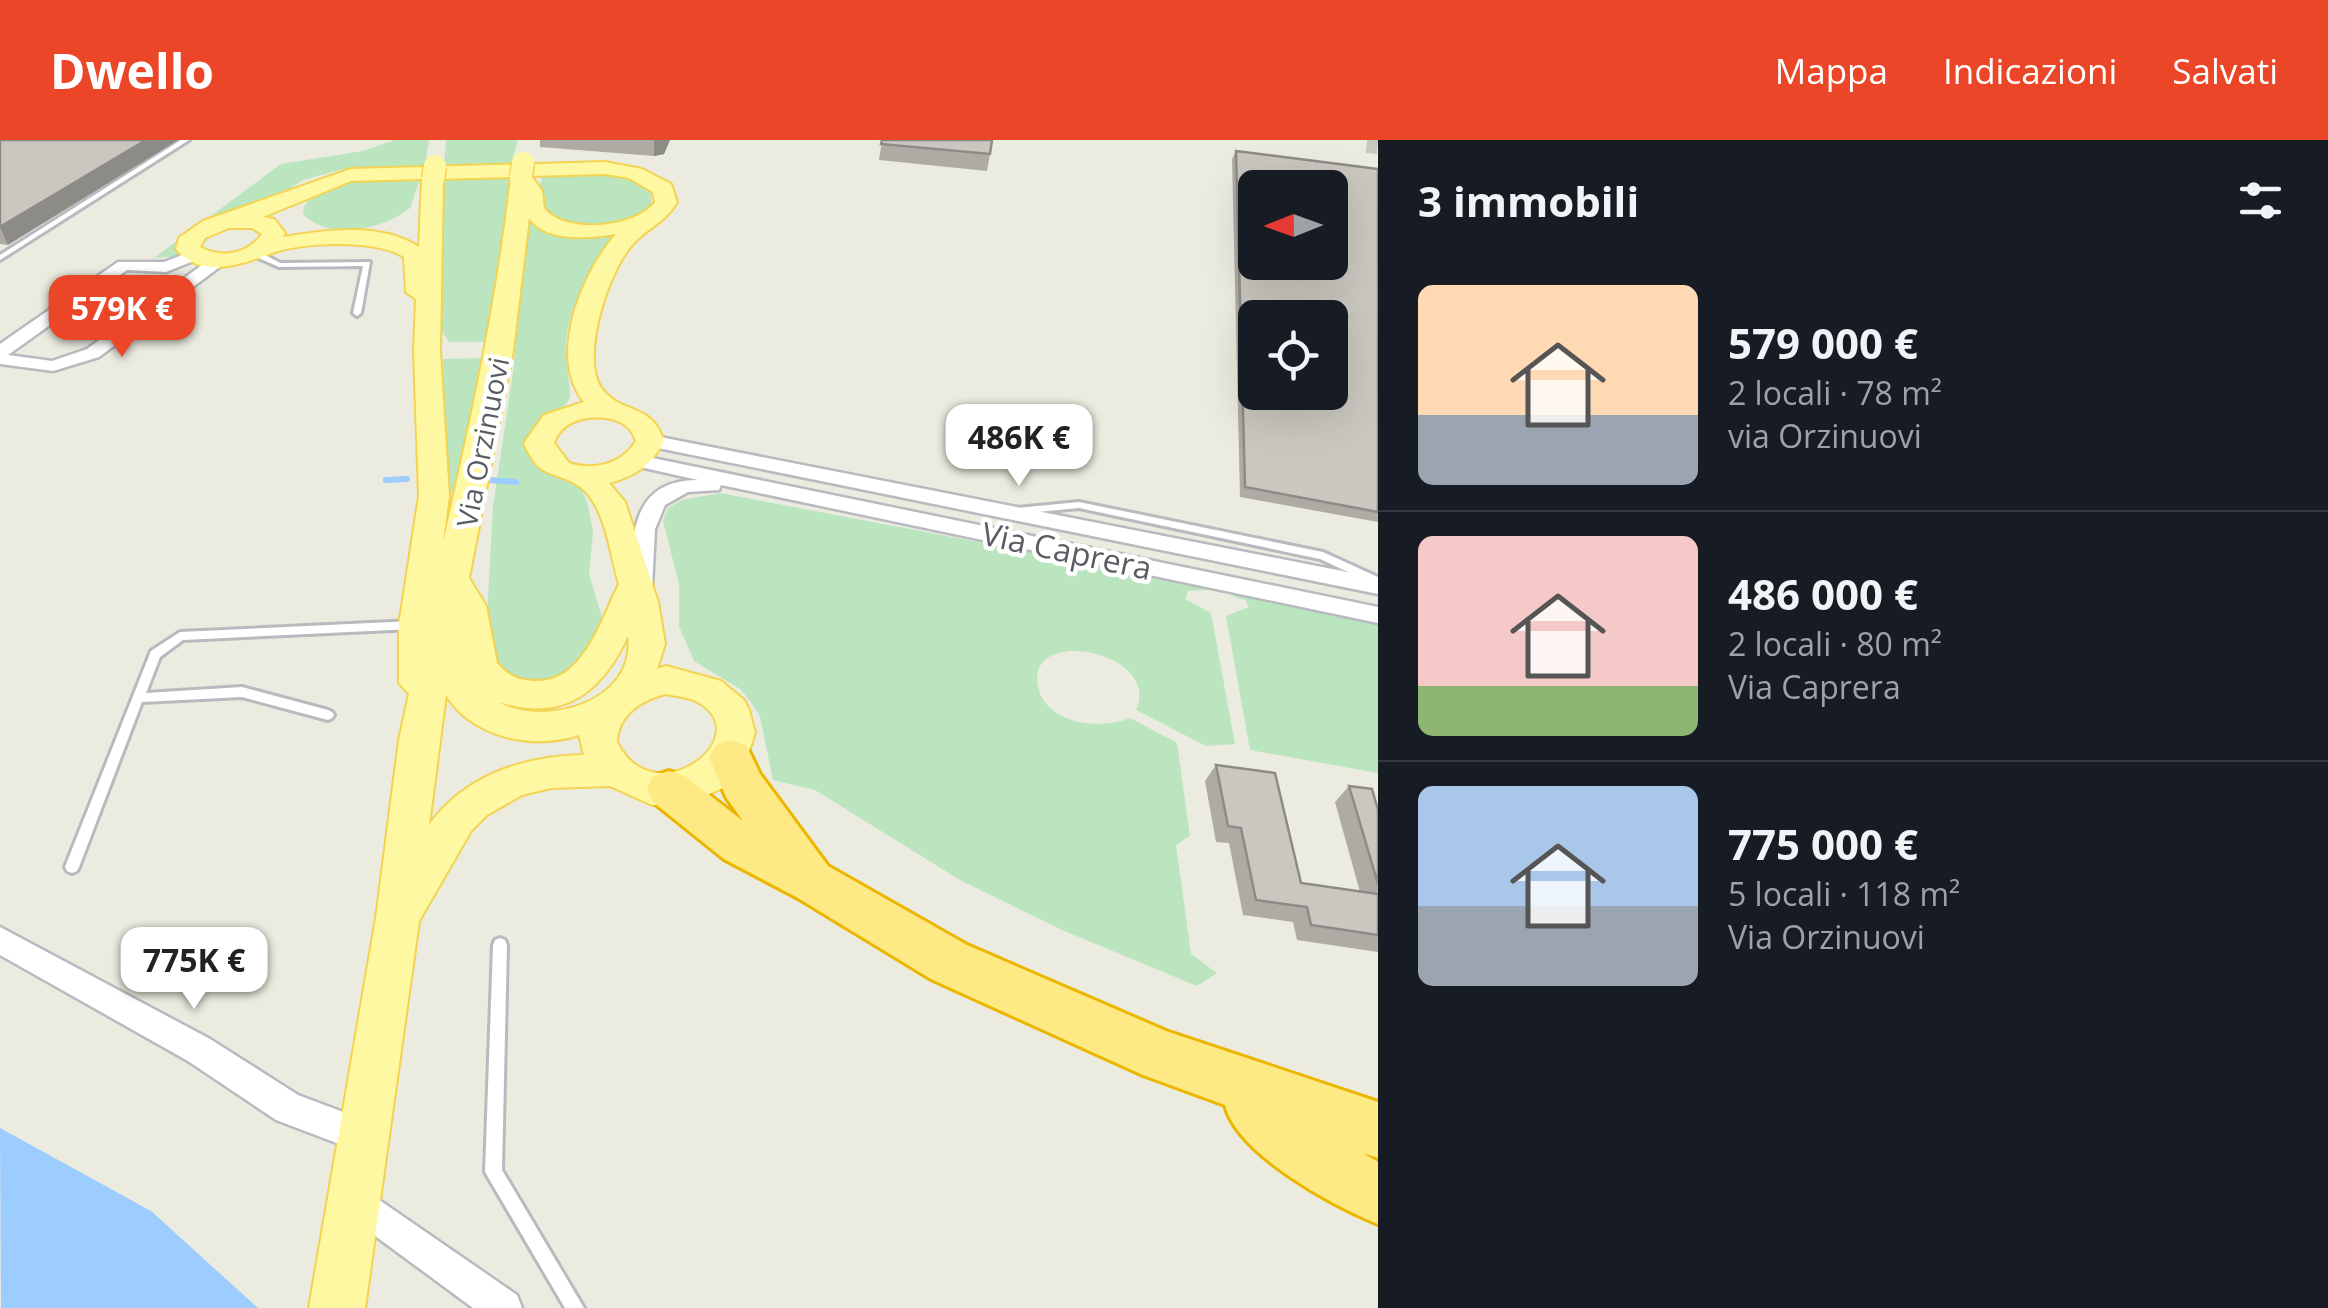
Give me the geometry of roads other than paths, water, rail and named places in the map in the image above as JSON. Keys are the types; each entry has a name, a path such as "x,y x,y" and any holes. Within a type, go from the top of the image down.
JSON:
{"highway":[{"path":"731,756 742,784 815,883"},
{"path":"670,789 740,845 815,883 949,962 1162,1056 1378,1130"},
{"path":"1162,1056 1252,1106 1378,1160"},
{"path":"1252,1106 1278,1134 1378,1195"}],"main road":[{"name":"Via Orzinuovi","path":"418,740 416,625 434,496 429,310 437,140"},
{"name":"Via Orzinuovi","path":"338,1299 398,918 418,740 500,351 527,140"},
{"path":"434,175 404,217 373,229 265,240 219,260 195,255 187,247 191,237 291,200 320,182 351,176 605,168 635,173 663,189 666,202 663,209 620,244 590,307 582,345 579,400 548,425 539,443 541,452 557,468 586,475 636,457"},
{"path":"522,170 530,191 529,208 550,224 589,231 645,222"},
{"path":"291,200 301,224 336,233"},
{"path":"265,240 291,200"},
{"path":"226,222 248,220 265,240 368,239 402,246 417,260 418,293 429,310"},
{"path":"579,400 634,418 648,432 610,502"},
{"path":"455,579 460,608 454,673 460,689 476,705 520,726 549,728 574,724 618,699 646,683 686,682 720,698 730,710 737,741 731,756 706,780 670,789 649,788 616,771 604,756 598,739 600,722 618,699 647,644 638,593 610,502 586,475"},
{"path":"455,579 471,610 470,642 483,672 512,693 530,696 565,691 592,672 638,593"},
{"path":"647,644 674,664 686,682"},
{"path":"398,918 456,820 487,795 546,772 616,771"}],"street":[{"path":"0,355 124,266 166,267 195,255"},
{"path":"0,355 53,366 82,358 168,287 219,260"},
{"path":"104,280 140,284"},
{"name":"Via Caprera","path":"636,457 1378,615"},
{"name":"Via Caprera","path":"636,457 1007,512 1378,584"},
{"path":"638,593 646,512 666,492 706,485 797,504 842,503"},
{"path":"0,940 199,1050 288,1108 362,1136"},
{"path":"356,1201 504,1308"}],"lane":[{"path":"1,257 186,140"},
{"path":"265,240 279,265 367,264 358,313"},
{"path":"72,868 154,654 180,636 416,625"},
{"path":"137,698 242,692 328,714"},
{"path":"500,946 492,1172 575,1308"}],"water":[{"path":"0,1128 151,1211 258,1308 1,1308"}],"waterway":[{"path":"386,480 407,479"},
{"path":"489,480 516,482"}],"tunnel":[{"path":"1367,140 1378,141"}]}
